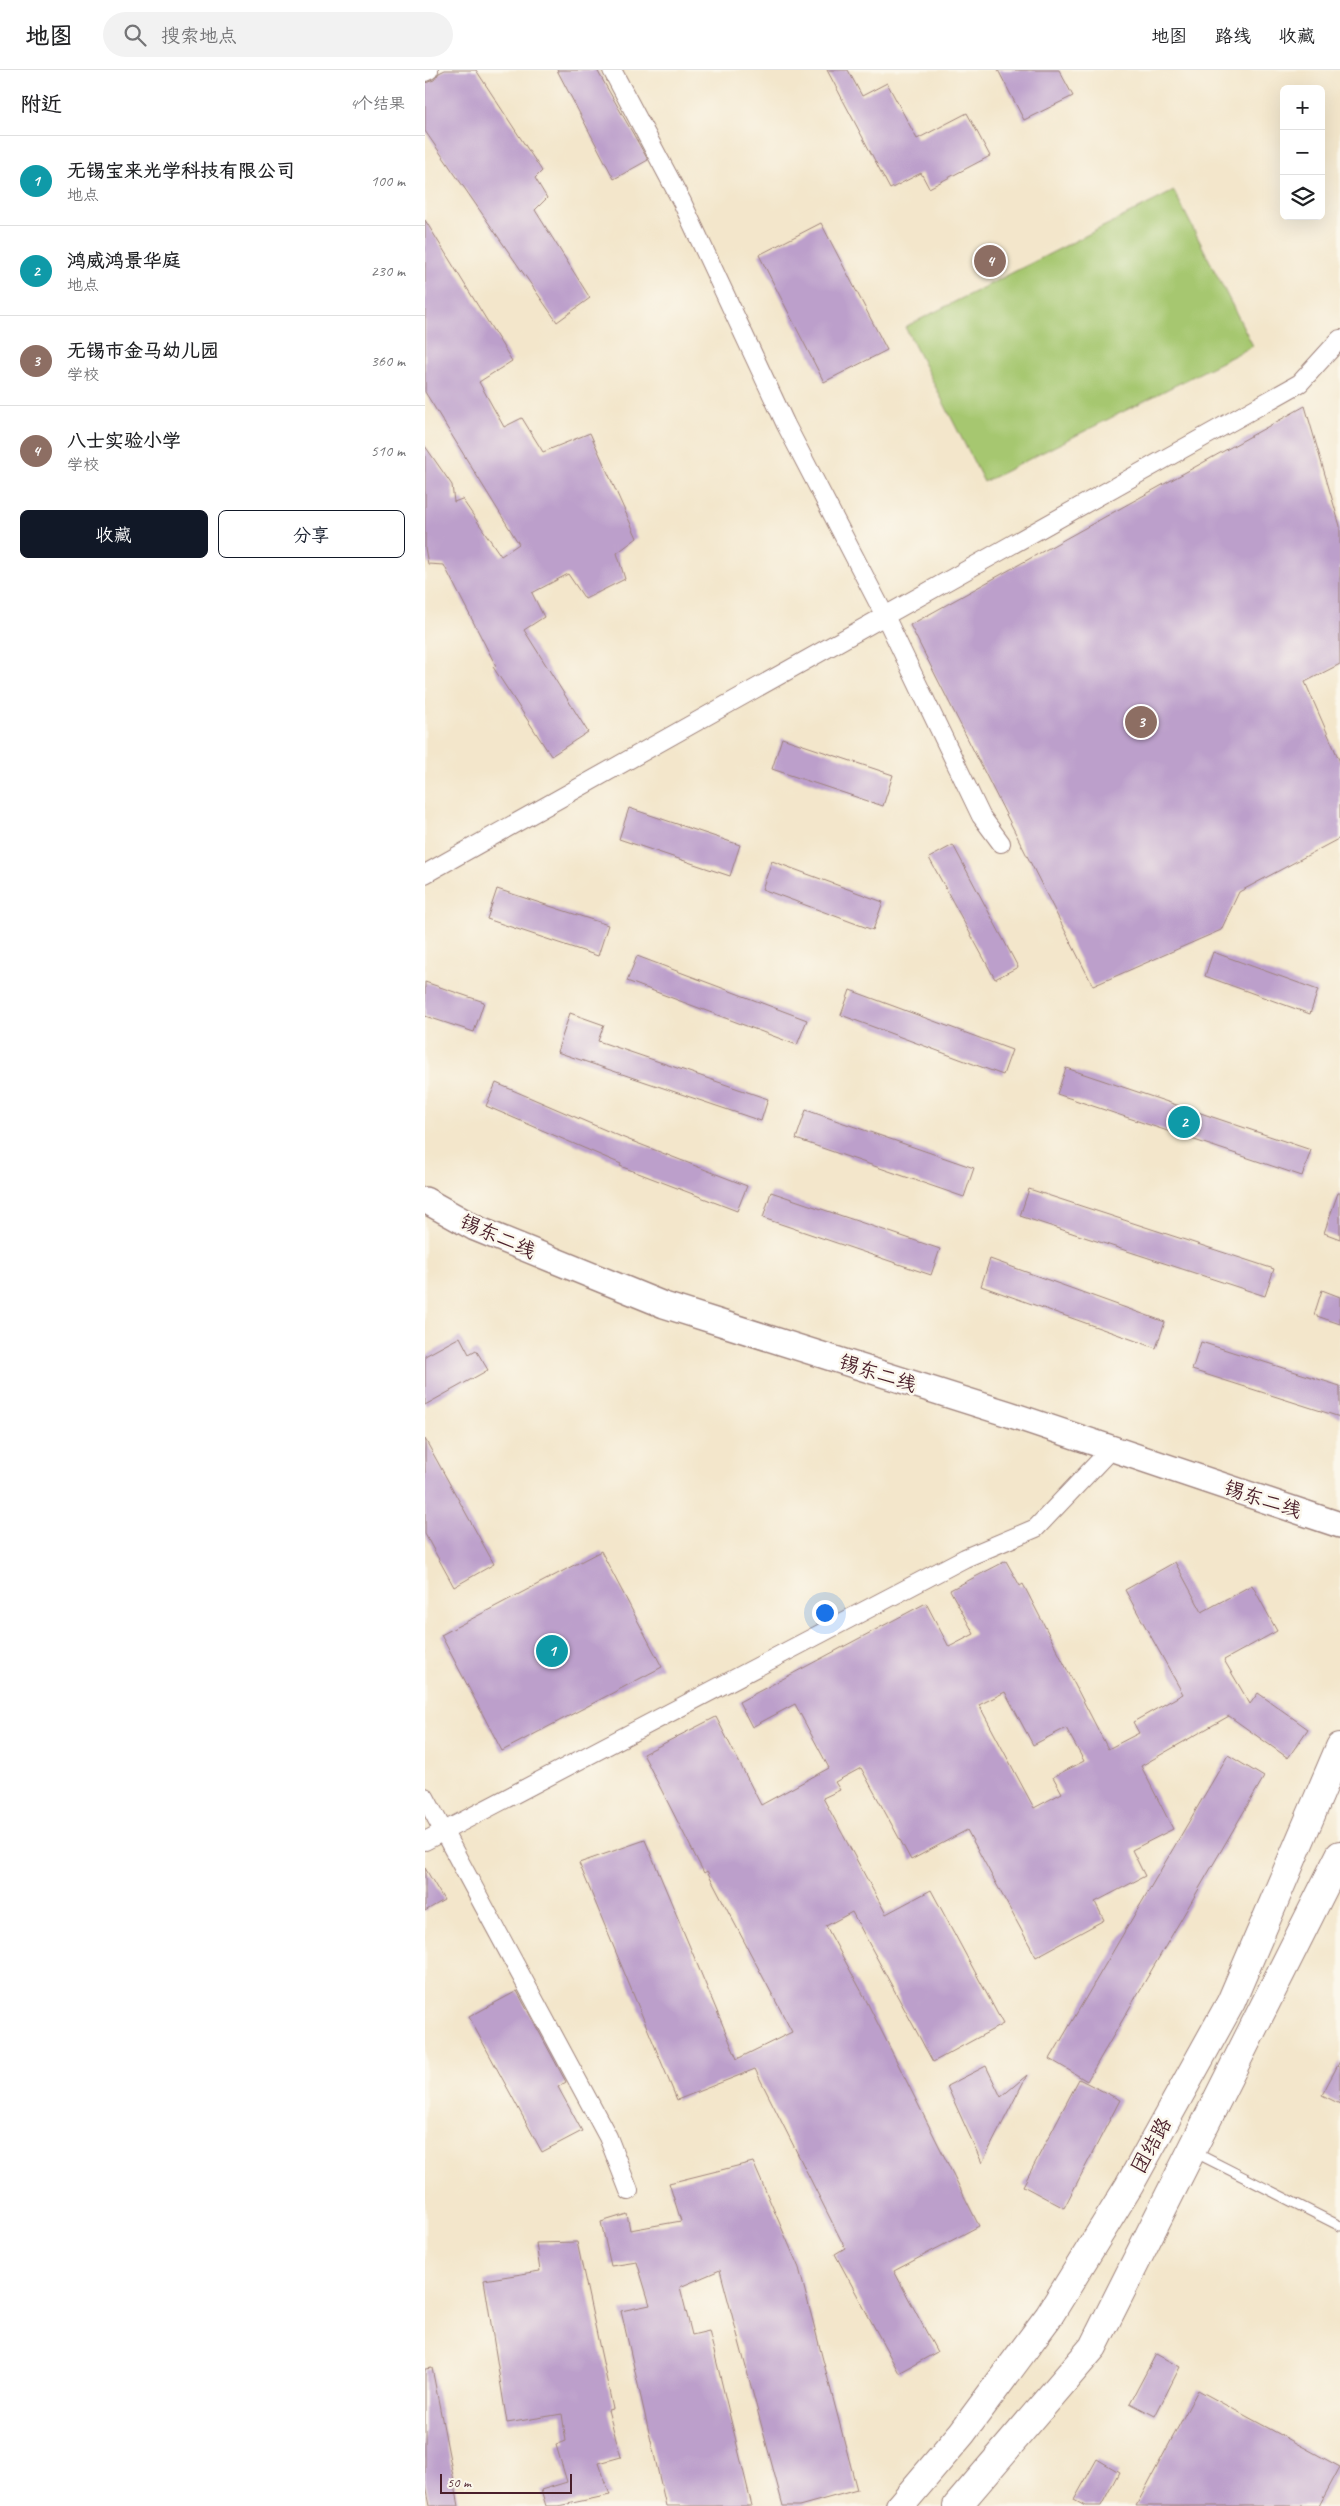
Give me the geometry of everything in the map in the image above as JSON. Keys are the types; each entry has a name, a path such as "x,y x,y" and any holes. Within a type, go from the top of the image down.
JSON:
{"main road":[{"name":"锡东二线","path":"425,1200 475,1228 664,1305 1340,1525"},
{"name":"团结路","path":"900,2506 962,2433 1049,2316 1129,2186 1231,2002 1340,1747"},
{"name":"团结路","path":"957,2506 1093,2347 1340,1855"}],"street":[{"path":"425,72 429,70"},
{"path":"612,70 682,202 786,425 885,616 981,816 1001,843"},
{"path":"425,874 1300,383 1340,339"},
{"path":"425,1841 965,1558 1036,1528 1111,1449"},
{"path":"425,1797 608,2137 629,2191"}],"lane":[{"path":"1192,2151 1340,2226"}],"green space":[{"path":"1174,191 1253,346 984,482 905,327"}],"building":[{"path":"445,70 476,70 542,171 535,178 547,198 535,210 590,298 557,322 425,131 425,83 434,80 439,73"},
{"path":"557,70 597,70 648,160 614,179"},
{"path":"827,70 848,70 862,96 887,83 917,139 967,113 990,156 929,188 921,173 890,189"},
{"path":"998,70 1059,70 1073,96 1024,120"},
{"path":"425,220 512,361 479,382 504,427 522,418 543,452 590,433 637,538 617,553 625,579 585,599 568,574 532,593 544,617 524,630 588,732 551,756 493,667 496,666 444,565 428,564 425,548 425,446 452,485 454,502 462,499 501,556 519,544 425,392"},
{"path":"821,223 887,350 824,382 759,255"},
{"path":"1305,406 1340,526 1340,664 1305,682 1340,762 1340,838 1239,892 1221,930 1093,986 910,625"},
{"path":"782,738 893,775 883,806 772,769"},
{"path":"629,808 740,845 730,876 619,839"},
{"path":"953,845 1018,967 995,979 929,858"},
{"path":"772,861 883,902 873,930 762,889"},
{"path":"497,889 608,925 598,956 487,919"},
{"path":"1213,952 1318,990 1310,1014 1205,976"},
{"path":"637,956 807,1020 797,1045 627,981"},
{"path":"425,982 484,1002 474,1032 425,1016"},
{"path":"850,990 1012,1050 1003,1075 841,1015"},
{"path":"570,1013 604,1025 598,1041 768,1099 761,1121 557,1052"},
{"path":"1066,1068 1311,1150 1302,1176 1057,1094"},
{"path":"496,1083 624,1138 747,1186 737,1211 620,1166 621,1164 486,1106"},
{"path":"806,1110 974,1168 964,1197 796,1139"},
{"path":"1029,1189 1274,1269 1265,1296 1020,1216"},
{"path":"771,1192 940,1249 931,1275 763,1218"},
{"path":"1338,1193 1340,1193 1340,1239 1324,1233"},
{"path":"990,1259 1165,1322 1156,1348 981,1286"},
{"path":"1322,1290 1340,1297 1340,1324 1314,1315"},
{"path":"460,1337 469,1354 476,1350 488,1370 425,1405 425,1356"},
{"path":"1201,1342 1340,1386 1340,1417 1192,1370"},
{"path":"425,1439 494,1564 454,1587 425,1534"},
{"path":"601,1551 662,1667 502,1751 441,1635"},
{"path":"1006,1561 1020,1586 1023,1584 1108,1749 1139,1733 1133,1722 1183,1694 1125,1590 1175,1562 1202,1612 1252,1585 1277,1631 1224,1660 1250,1704 1258,1693 1308,1729 1288,1758 1229,1716 1141,1766 1173,1829 1132,1850 1145,1876 1095,1902 1104,1920 1036,1957 967,1830 911,1860 861,1768 835,1782 840,1790 823,1798 886,1914 931,1890 1003,2024 933,2062 852,1912 826,1926 864,1996 979,2226 894,2271 937,2352 899,2373 835,2254 845,2248 755,2069 677,2100 579,1863 645,1840 737,2059 792,2032 707,1871 704,1873 643,1754 716,1717 761,1805 829,1768 795,1704 752,1727 739,1702 926,1603 949,1647 974,1634 950,1590","holes":["1005,1692 1033,1745 1066,1728 1084,1761 1053,1777 1062,1793 1034,1808 979,1705"]},
{"path":"1228,1755 1264,1777 1087,2081 1050,2059"},
{"path":"425,1868 444,1900 425,1911"},
{"path":"517,1991 566,2082 558,2087 582,2131 542,2152 469,2017"},
{"path":"1340,2061 1340,2104 1322,2095"},
{"path":"986,2066 1001,2097 1027,2075 982,2163 947,2086"},
{"path":"1079,2079 1120,2100 1064,2208 1023,2186"},
{"path":"753,2162 799,2268 857,2490 799,2506 783,2506 720,2270 680,2287 692,2335 709,2331 752,2506 666,2506 621,2311 650,2305 637,2262 611,2266 601,2222 627,2214 630,2230 681,2221 669,2183"},
{"path":"577,2242 613,2409 608,2410 621,2457 599,2463 610,2495 558,2506 546,2506 541,2490 567,2482 556,2445 566,2441 562,2414 507,2423 484,2280 540,2271 536,2243"},
{"path":"1156,2354 1180,2367 1155,2416 1130,2403"},
{"path":"432,2368 459,2506 430,2506 425,2481 425,2369"},
{"path":"1198,2390 1340,2467 1319,2506 1136,2506"},
{"path":"1097,2459 1119,2472 1101,2506 1085,2506 1074,2500"}],"place":[{"name":"八士实验小学","path":"990,261"},
{"name":"无锡市金马幼儿园","path":"1141,722"},
{"name":"鸿威鸿景华庭","path":"1184,1122"},
{"name":"无锡宝来光学科技有限公司","path":"552,1651"}]}
